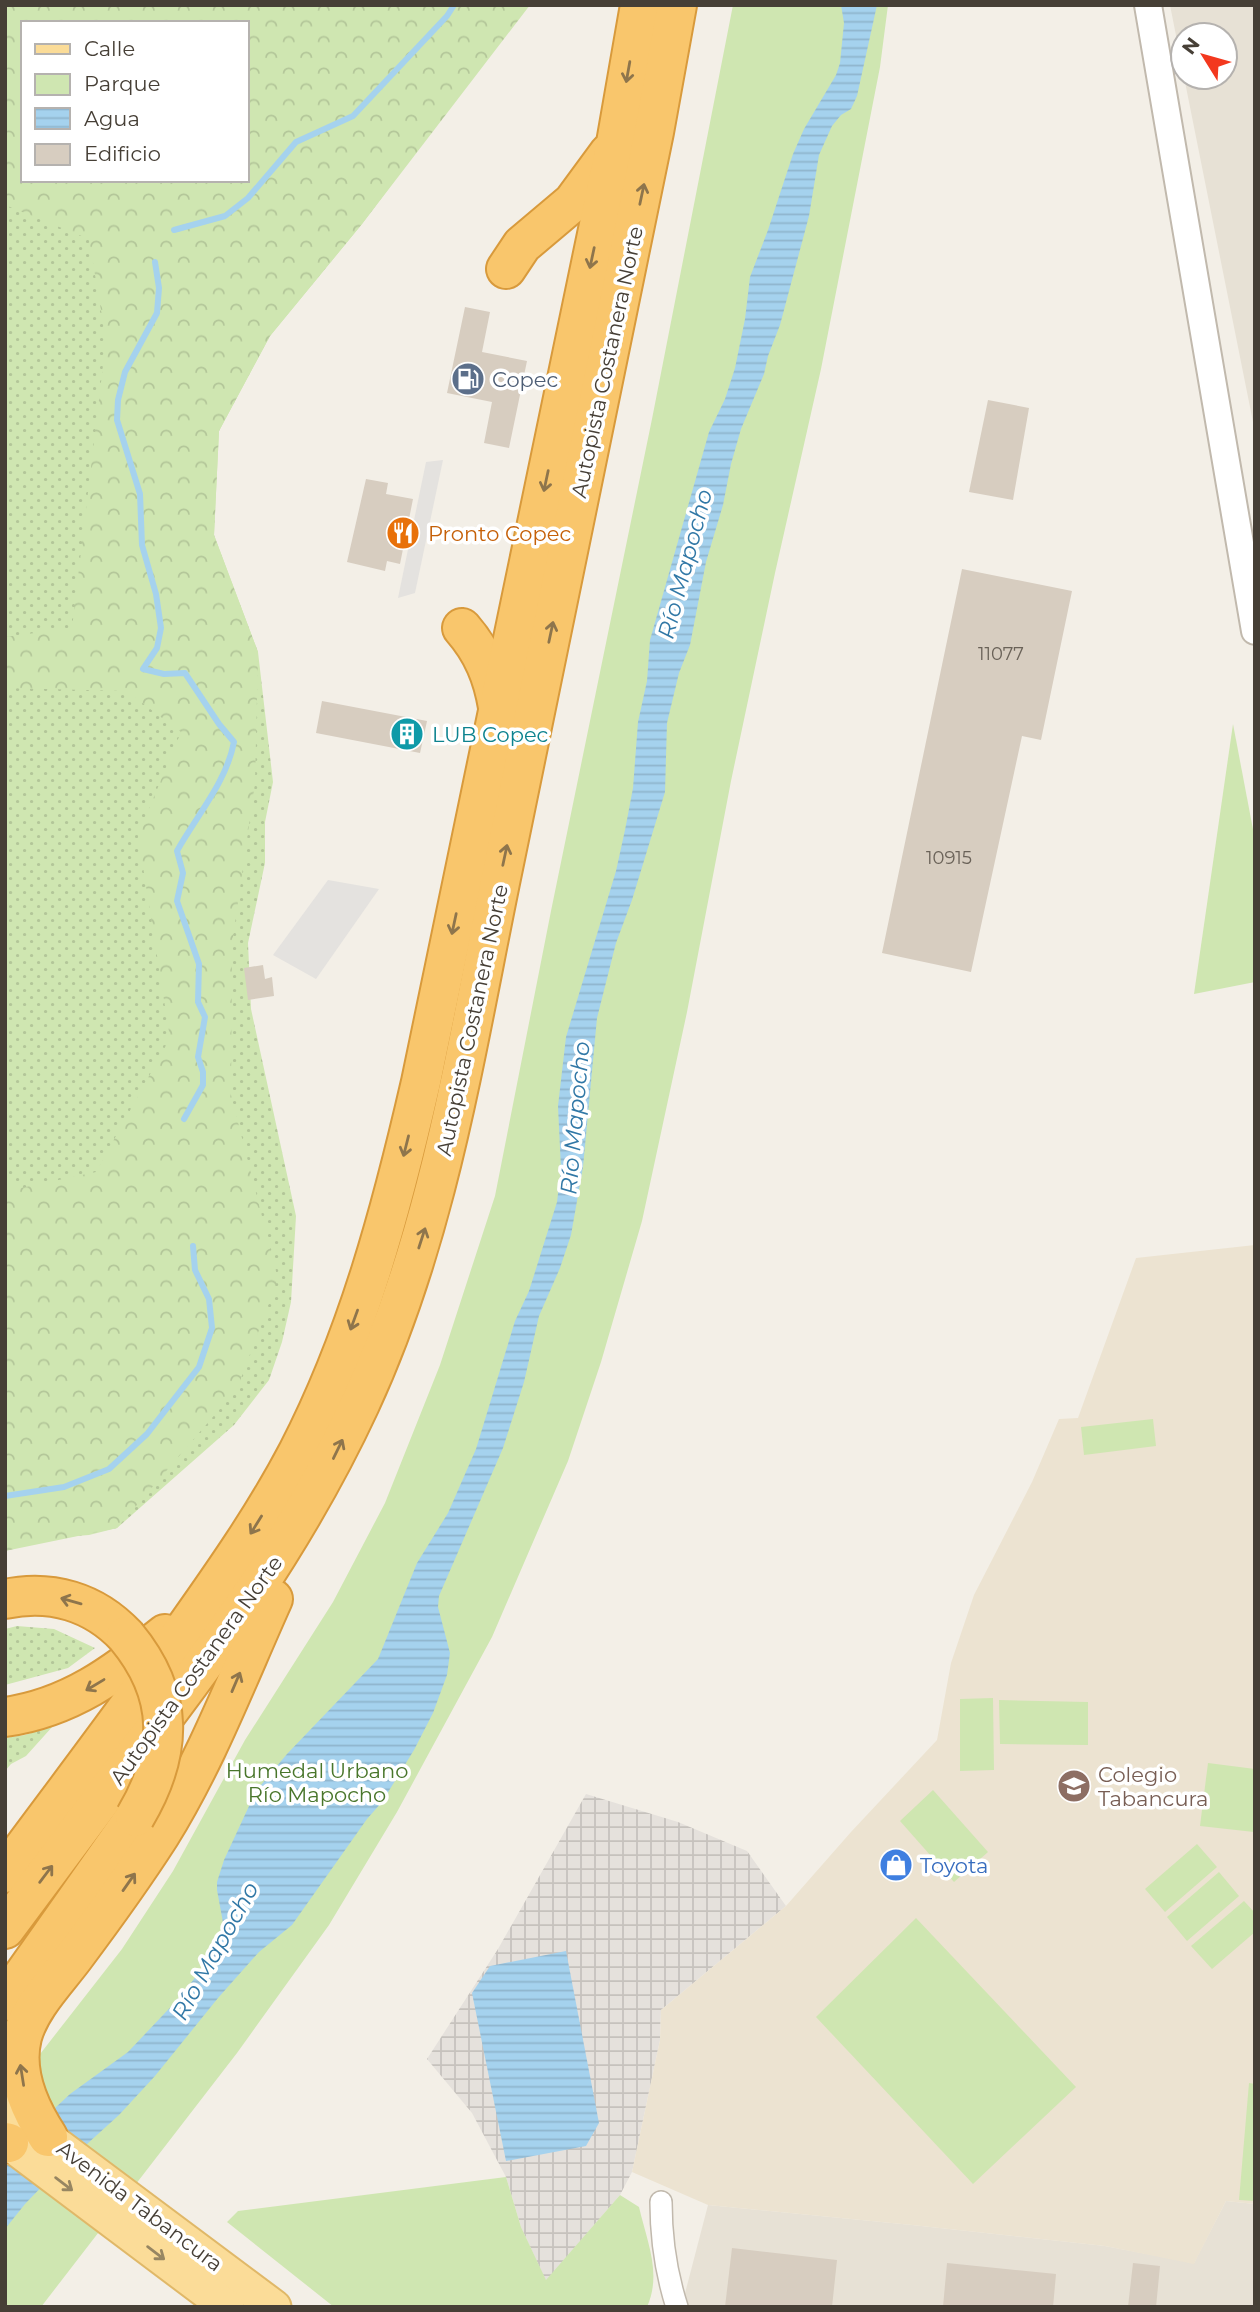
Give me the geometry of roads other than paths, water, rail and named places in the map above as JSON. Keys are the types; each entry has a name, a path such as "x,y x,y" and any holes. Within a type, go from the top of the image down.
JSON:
{"highway":[{"name":"Autopista Costanera Norte","path":"5,1873 143,1688 257,1524 298,1451 335,1369 365,1289 395,1190 413,1115 499,713 615,143 640,5"},
{"name":"Autopista Costanera Norte","path":"5,1928 227,1633 264,1579 332,1462 377,1365 412,1269 437,1186 453,1118 627,267 677,5"},
{"path":"506,269 522,245 573,202 615,143"},
{"path":"462,628 477,647 489,670 499,713"},
{"path":"48,2137 29,2104 19,2058 22,2038 31,2016 160,1835 203,1757 287,1567 306,1509"},
{"path":"5,1599 34,1595 68,1600 97,1612 126,1636 153,1678 161,1708 163,1742 157,1774 135,1817 5,2001"},
{"path":"5,1717 59,1704 95,1684 135,1657 206,1598"},
{"path":"5,1835 59,1773 143,1688"}],"main road":[{"name":"Avenida Tabancura","path":"6,2133 48,2137 191,2268 227,2307"},
{"name":"Avenida Tabancura","path":"6,2133 191,2268 274,2307"},
{"path":"191,2268 211,2307"}],"street":[{"path":"1148,5 1251,593 1255,631"},
{"path":"661,2202 661,2226 669,2283 677,2307"},
{"path":"658,2307 669,2283"}],"water":[{"name":"Río Mapocho","path":"841,5 877,5 857,96 851,109 841,115 832,126 819,155 809,216 780,325 764,374 741,429 731,464 723,505 706,562 690,645 679,673 667,723 665,792 616,943 597,1018 583,1167 571,1235 539,1316 524,1382 503,1448 439,1596 438,1607 450,1653 447,1675 433,1713 382,1802 292,1925 259,1952 155,2076 119,2115 55,2173 5,2229 5,2168 10,2161 70,2094 128,2052 181,1996 210,1958 224,1928 217,1882 224,1860 256,1791 287,1754 378,1659 417,1563 448,1513 476,1449 515,1321 529,1291 557,1202 561,1169 558,1106 566,1037 616,871 625,830 633,788 638,722 647,681 650,640 709,432 725,399 735,368 750,277 793,154 840,63 844,23"},
{"path":"566,1951 599,2123 586,2146 506,2161 472,1993 490,1966"}],"waterway":[{"path":"174,230 225,216 248,198 296,142 353,116 447,16 454,5"},
{"path":"155,262 159,288 157,313 125,372 118,400 117,420 140,494 142,545 156,594 161,628 157,648 143,669 164,674 185,673 234,742 218,785 177,851 183,873 177,901 199,964 198,1002 205,1017 198,1057 203,1072 203,1085 184,1119"},
{"path":"5,1496 64,1487 109,1469 147,1434 199,1367 212,1328 209,1299 195,1270 193,1246"}],"place":[{"name":"Copec","path":"468,379"},
{"name":"Pronto Copec","path":"403,533"},
{"name":"LUB Copec","path":"407,734"},
{"name":"Colegio Tabancura","path":"1074,1786"},
{"name":"Toyota","path":"896,1865"}],"park label":[{"name":"Humedal Urbano Río Mapocho","path":"317,1782"}]}
